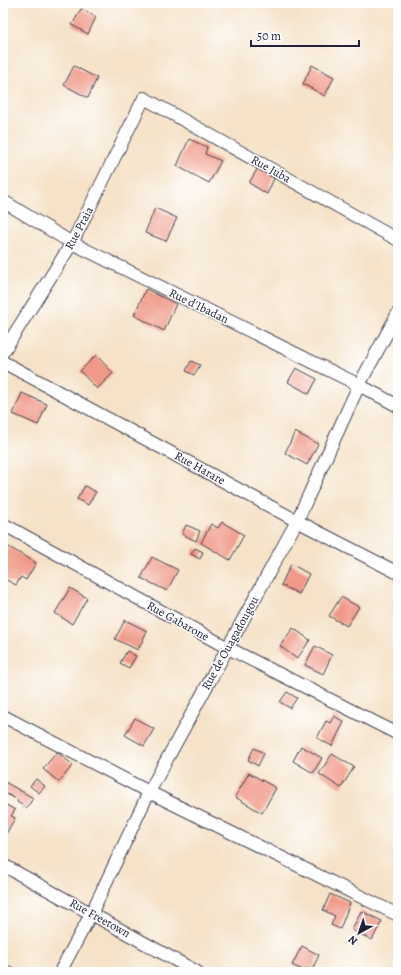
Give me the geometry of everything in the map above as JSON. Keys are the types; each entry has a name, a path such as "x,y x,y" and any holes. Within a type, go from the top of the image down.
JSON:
{"street":[{"name":"Rue Juba","path":"144,98 398,240"},
{"name":"Rue Praia","path":"3,352 72,243 144,98"},
{"name":"Rue d'Ibadan","path":"3,201 72,243 398,406"},
{"name":"Rue de Ouagadougou","path":"60,972 91,914 149,792 297,521 359,386 398,313"},
{"name":"Rue Harare","path":"3,362 297,521 398,573"},
{"name":"Rue Gabarone","path":"3,524 228,648 398,734"},
{"path":"3,716 149,792 398,915"},
{"name":"Rue Freetown","path":"3,865 197,972"}],"building":[{"path":"81,9 96,17 88,34 72,25"},
{"path":"312,65 334,77 325,96 303,84"},
{"path":"74,66 97,78 88,98 64,85"},
{"path":"189,139 207,147 205,154 221,161 209,183 177,166"},
{"path":"259,166 276,174 267,194 249,183"},
{"path":"155,208 177,218 166,241 145,233"},
{"path":"146,289 176,304 164,331 134,315"},
{"path":"96,355 113,373 97,389 80,371"},
{"path":"191,361 200,365 194,375 186,371"},
{"path":"296,368 317,379 309,394 288,382"},
{"path":"22,393 47,404 38,425 13,414"},
{"path":"295,432 318,444 307,465 285,453"},
{"path":"85,486 96,492 88,505 77,499"},
{"path":"222,522 244,535 230,560 201,543 211,524 218,528"},
{"path":"186,525 200,531 196,541 182,534"},
{"path":"9,547 36,563 26,580 21,577 16,585 3,578 3,557"},
{"path":"195,548 203,552 200,559 191,554"},
{"path":"152,557 178,570 167,591 141,578"},
{"path":"291,564 309,574 299,594 281,585"},
{"path":"70,588 87,598 72,624 55,613"},
{"path":"341,597 359,607 347,626 329,616"},
{"path":"125,620 147,631 138,650 115,639"},
{"path":"293,628 310,640 297,659 280,646"},
{"path":"315,646 332,655 323,674 305,665"},
{"path":"127,651 136,656 129,668 120,663"},
{"path":"287,692 297,698 290,708 280,702"},
{"path":"334,716 344,722 332,746 317,738 326,721 330,723"},
{"path":"135,718 154,729 144,746 125,735"},
{"path":"301,746 322,758 313,773 293,761"},
{"path":"254,748 264,753 258,766 248,760"},
{"path":"57,752 73,765 59,782 43,769"},
{"path":"332,754 354,767 341,788 319,774"},
{"path":"249,773 276,788 262,813 235,797"},
{"path":"36,779 45,786 39,793 30,786"},
{"path":"5,782 33,798 27,808 17,802 18,800 3,792"},
{"path":"3,803 15,810 11,816 15,818 6,834 3,833"},
{"path":"330,894 350,903 340,929 331,925 335,916 323,910"},
{"path":"361,911 382,921 372,940 352,930"},
{"path":"302,946 319,955 311,972 307,972 292,965"},
{"path":"3,962 20,972 3,972"}]}
